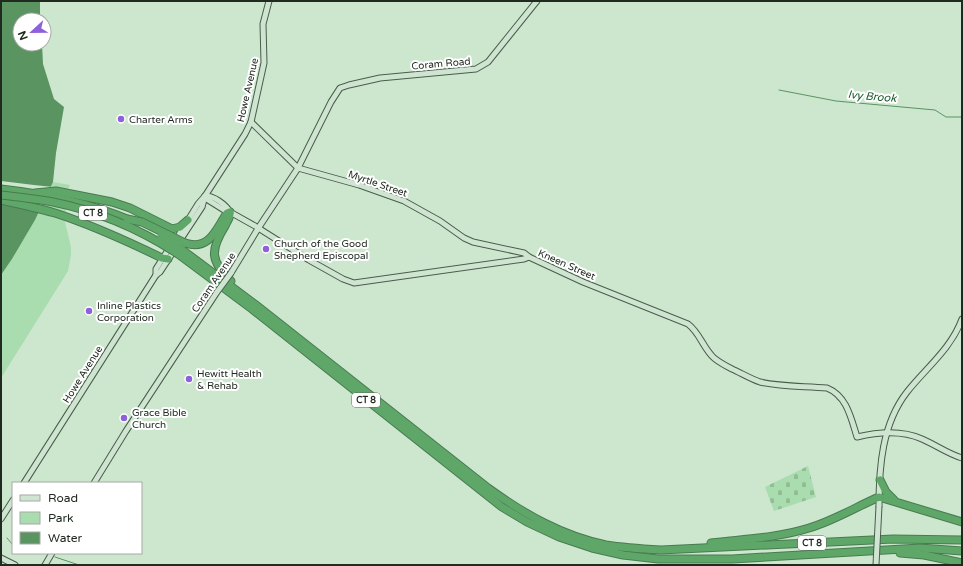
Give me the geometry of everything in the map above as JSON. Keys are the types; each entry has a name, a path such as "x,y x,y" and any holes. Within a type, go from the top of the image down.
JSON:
{"highway":[{"name":"CT 8","path":"1,189 35,193 82,203 127,219 142,222 181,248 256,305 488,488 516,508 559,533"},
{"path":"35,193 56,191 104,200 127,207 171,229 176,229 188,220"},
{"name":"CT 8","path":"1,195 54,203 102,216 181,248 252,310 502,507 527,522 575,539 592,548 623,555 658,559 732,559 920,548 962,551"},
{"path":"1,200 40,209 68,218 165,259"},
{"path":"181,248 198,245 208,240 227,213 230,212"},
{"path":"230,212 229,218 216,240 214,251 215,262 221,272 256,305"},
{"path":"880,480 886,492 898,502"},
{"path":"662,550 771,536 810,528 879,497 962,522"},
{"name":"CT 8","path":"575,539 606,545 662,550 893,539 962,540"},
{"path":"870,552 924,556 962,563"}],"street":[{"name":"Howe Avenue","path":"25,482 156,275 156,269 165,259 202,207 206,196 245,134 251,122 264,63 263,24 269,1"},
{"name":"Coram Road","path":"340,88 380,78 467,70 482,66 488,62 537,1"},
{"name":"Coram Avenue","path":"95,482 178,351 231,273 298,168 331,102 340,88"},
{"name":"Myrtle Street","path":"251,122 298,168 359,185 404,201 440,221 464,238 473,242 524,253 529,257"},
{"name":"Howe Avenue","path":"165,259 201,200 206,196"},
{"name":"Kneen Street","path":"206,196 209,196 227,207 230,212 259,228 309,260 343,279 354,283 501,263 529,257 589,285 688,324 699,335 710,354 715,359 752,378 765,383 827,388 835,391 846,405 857,437 871,433 886,433"},
{"path":"876,565 880,480 886,433 900,402 946,348 956,333 962,319"},
{"path":"886,433 906,434 921,439 962,458"},
{"path":"1,519 12,502"},
{"path":"44,565 51,554"},
{"path":"1,558 15,565"}],"green space":[{"path":"53,182 70,185 68,189 65,222 71,247 68,271 1,378 1,275 35,220"},
{"path":"808,466 816,497 774,511 765,487"}],"water":[{"path":"1,1 40,1 40,12 12,12 12,52 42,52 43,64 54,99 64,107 56,153 53,182 35,220 1,275"}],"pier":[{"path":"1,181 53,187 40,213 1,203"}],"waterway":[{"name":"Ivy Brook","path":"779,90 836,101 935,110 946,117 962,117"},
{"path":"7,538 12,544"},
{"path":"55,557 79,565"}],"place":[{"name":"Charter Arms","path":"121,119"},
{"name":"Church of the Good Shepherd Episcopal","path":"266,249"},
{"name":"Inline Plastics Corporation","path":"89,311"},
{"name":"Hewitt Health & Rehab","path":"189,379"},
{"name":"Grace Bible Church","path":"124,418"}]}
